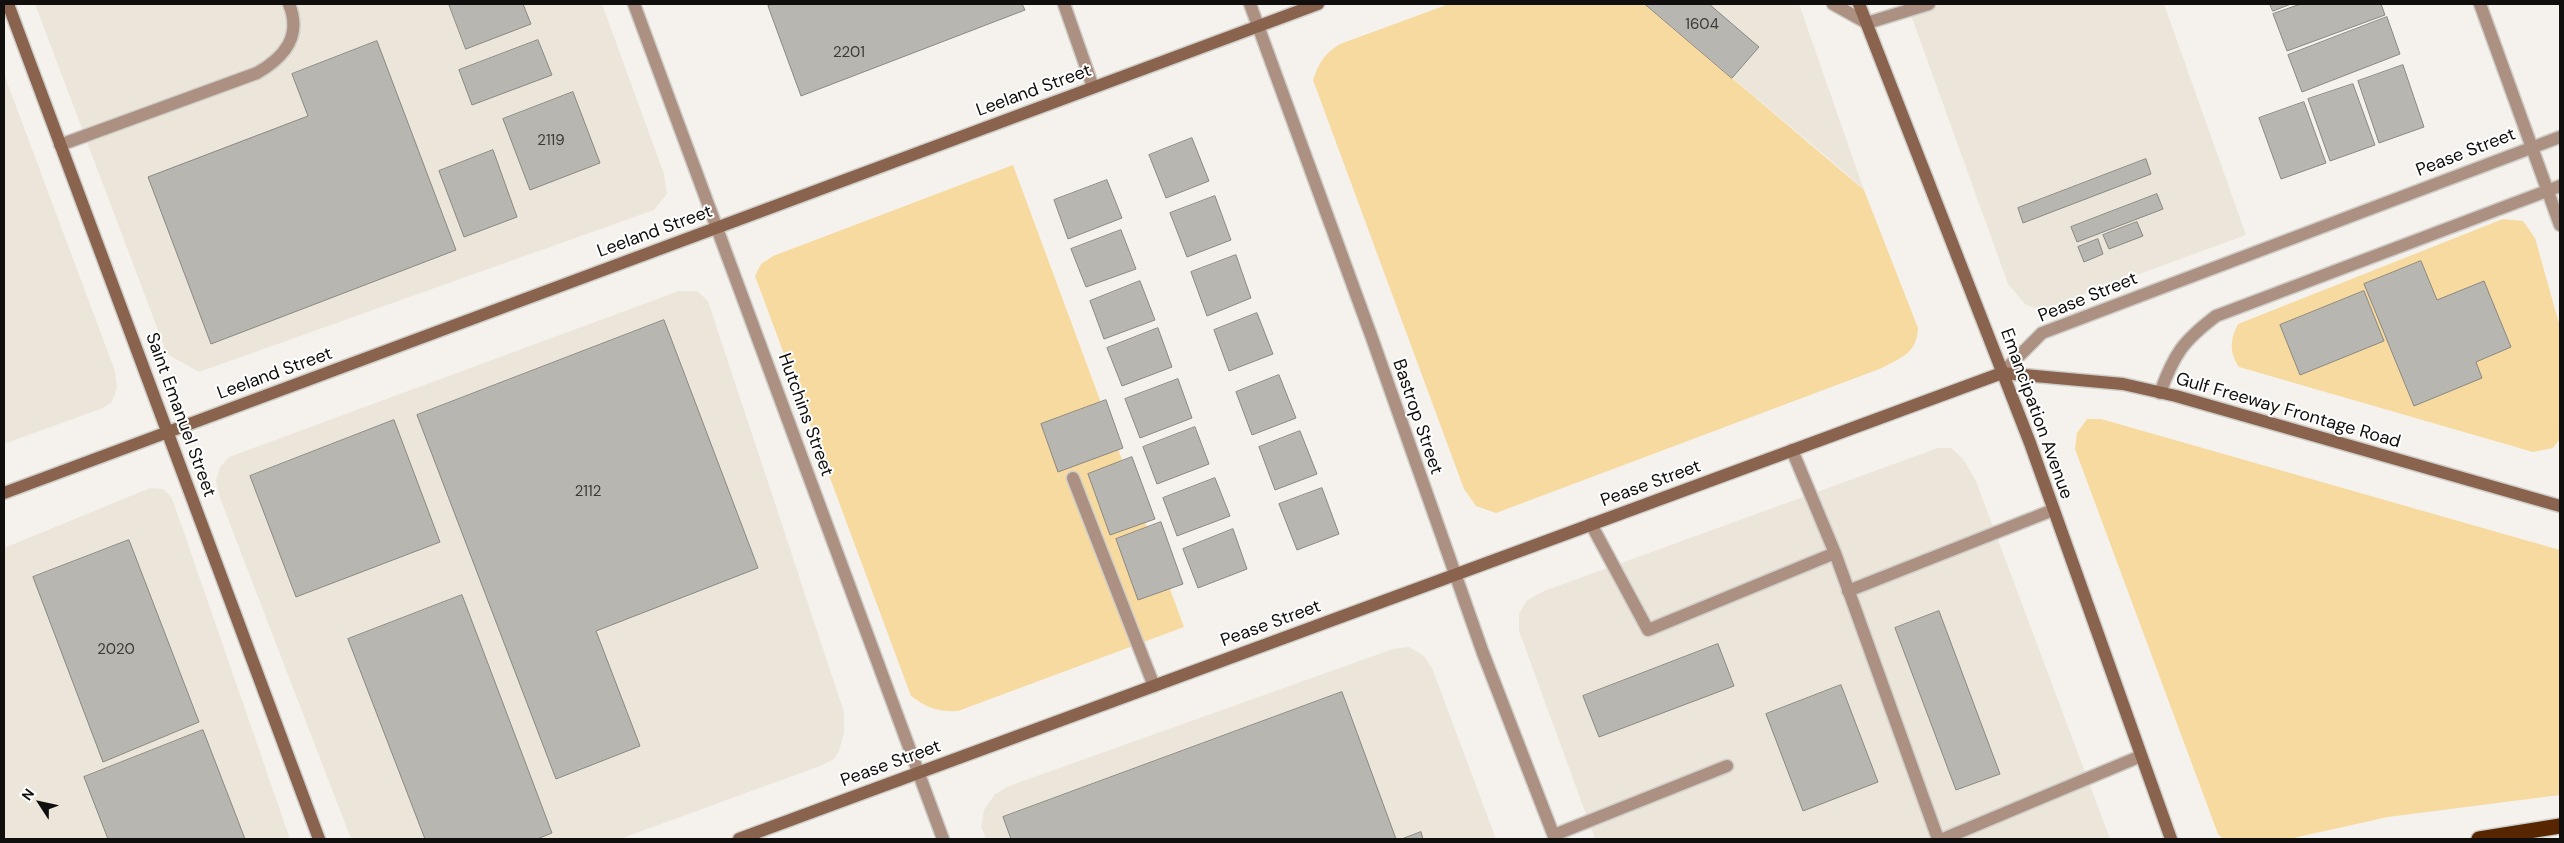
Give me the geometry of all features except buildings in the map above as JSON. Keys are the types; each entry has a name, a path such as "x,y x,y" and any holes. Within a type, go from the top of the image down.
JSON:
{"highway":[{"path":"2479,839 2560,826"}],"main road":[{"name":"Saint Emanuel Street","path":"8,4 318,839"},
{"name":"Leeland Street","path":"4,493 1318,4"},
{"name":"Emancipation Avenue","path":"1859,4 2002,373 2171,839"},
{"name":"Gulf Freeway Frontage Road","path":"2002,373 2114,383 2160,393 2560,506"},
{"name":"Pease Street","path":"738,839 2002,373"}],"street":[{"path":"60,145 257,73 270,66 286,49 294,33 294,17 289,4"},
{"name":"Hutchins Street","path":"634,4 943,839"},
{"path":"1064,4 1093,87"},
{"name":"Bastrop Street","path":"1250,4 1372,338 1454,575 1554,837"},
{"path":"1832,4 1867,23 1929,4"},
{"path":"2480,4 2533,147 2555,188 2560,225"},
{"name":"Pease Street","path":"2002,373 2042,333 2560,137"},
{"path":"2160,393 2171,362 2190,335 2216,316 2555,188"},
{"path":"1792,450 1835,553 1938,839"},
{"path":"1073,478 1154,686"},
{"path":"1848,591 2053,510"},
{"path":"1591,524 1648,630 1835,553"},
{"path":"1943,839 2141,756"},
{"path":"1554,837 1727,766"}],"shaded area":[{"path":"35,4 602,4 664,174 667,194 654,210 199,372 167,354"},
{"path":"1449,4 1645,4 1864,190 1918,328 1915,343 1911,349 1902,357 1882,368 1496,513 1476,506 1464,489 1313,80 1323,59 1340,44"},
{"path":"1645,4 1799,4 1864,190 1841,169"},
{"path":"1907,4 2164,4 2246,235 2041,310 2026,305 2008,284"},
{"path":"4,74 115,371 117,388 112,402 103,408 4,444"},
{"path":"1013,165 1184,627 958,711 944,711 922,704 911,696 755,276 761,264 773,256"},
{"path":"2503,219 2523,221 2535,238 2560,327 2560,439 2553,448 2533,452 2239,367 2236,362 2232,351 2232,341 2238,324"},
{"path":"679,291 697,291 708,301 844,712 844,733 839,751 834,759 820,766 620,839 351,839 220,498 216,481 220,467 229,457"},
{"path":"2087,419 2101,419 2560,550 2560,795 2388,817 2289,839 2223,839 2218,834 2075,449 2077,433"},
{"path":"1938,448 1951,448 1963,459 1976,481 2110,839 1595,839 1519,631 1519,614 1526,601 1544,591"},
{"path":"150,488 163,489 172,498 290,839 4,839 4,548"},
{"path":"1409,647 1424,656 1432,668 1496,839 986,839 981,827 984,810 995,794 1009,786 1393,649"}]}
